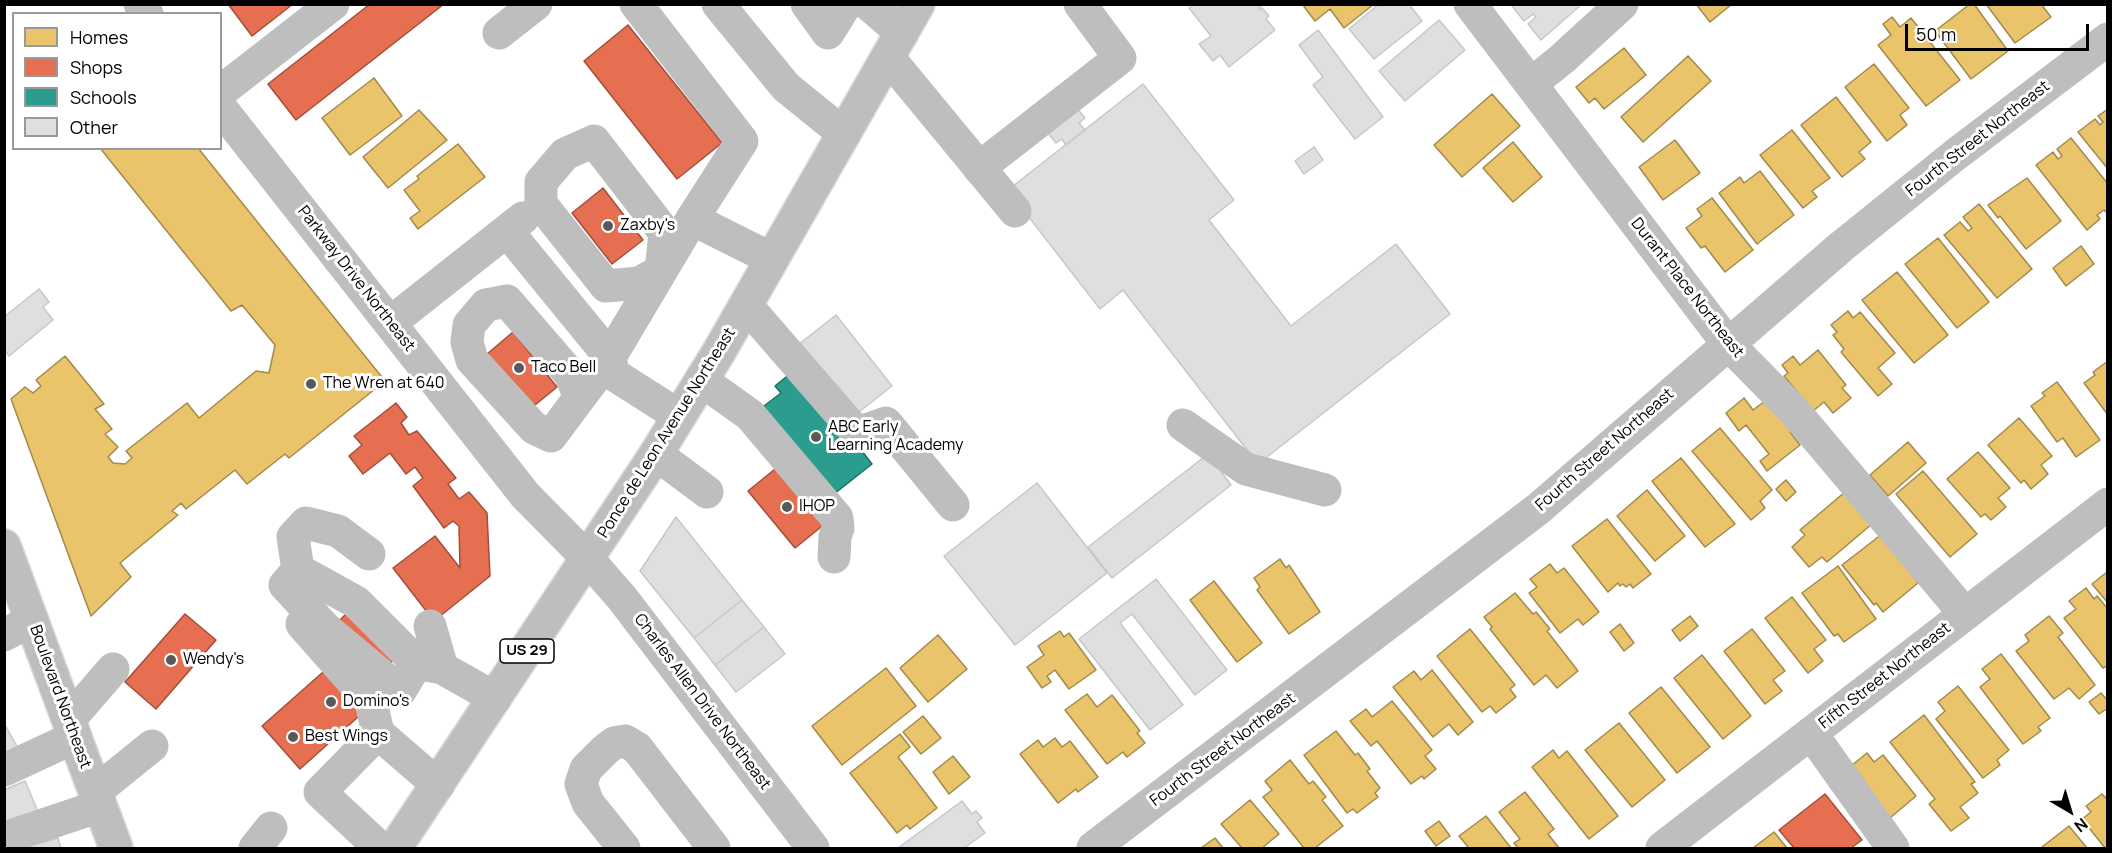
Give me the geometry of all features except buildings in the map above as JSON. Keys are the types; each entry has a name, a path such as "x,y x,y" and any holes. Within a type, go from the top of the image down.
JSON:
{"main road":[{"path":"222,90 333,4"},
{"path":"499,33 536,4"},
{"path":"580,397 570,374 507,301 486,305 469,324 467,342 472,360 534,428 551,436 610,357 692,219 742,141 636,4"},
{"path":"718,4 786,87 844,134"},
{"path":"807,4 828,33 846,4"},
{"path":"868,4 979,168 1015,211"},
{"name":"Ponce de Leon Avenue Northeast","path":"395,849 656,454 772,260 918,4"},
{"path":"979,168 1120,58 1080,4"},
{"name":"Durant Place Northeast","path":"1470,4 1728,344 1795,412 1965,614"},
{"path":"1531,84 1622,4"},
{"name":"Fourth Street Northeast","path":"1093,849 1538,509 1842,246 1955,155 2108,39"},
{"name":"Parkway Drive Northeast","path":"222,110 525,495 588,559"},
{"path":"594,141 665,233 661,271 639,283 606,286 541,204 541,182 565,154 594,141"},
{"path":"390,323 541,204"},
{"path":"692,219 772,260"},
{"path":"507,231 610,357 623,359 691,397 750,415 837,518 834,557"},
{"path":"746,304 857,434 886,423 953,505"},
{"path":"1184,425 1246,469 1325,490"},
{"path":"499,461 534,428"},
{"path":"656,454 707,492"},
{"name":"Fifth Street Northeast","path":"1662,849 2108,504"},
{"path":"369,554 338,531 306,523 292,537 298,570 285,585 327,630 400,691 430,666"},
{"name":"Boulevard Northeast","path":"4,546 18,628 72,729 116,849"},
{"name":"Charles Allen Drive Northeast","path":"588,559 622,598 813,849"},
{"path":"302,624 371,702 378,733 438,784"},
{"path":"430,626 430,666"},
{"path":"430,666 495,698"},
{"path":"4,770 72,729 113,669"},
{"path":"378,733 320,792 380,849"},
{"path":"1811,733 1893,849"},
{"path":"624,849 588,804 581,784 586,769 605,750 614,743 625,741 637,748 714,849"},
{"path":"4,838 98,799 152,746"}],"place":[{"name":"Zaxby's","path":"608,226"},
{"name":"Taco Bell","path":"519,368"},
{"name":"The Wren at 640","path":"311,384"},
{"name":"ABC Early Learning Academy","path":"816,437"},
{"name":"IHOP","path":"787,507"},
{"name":"Wendy's","path":"171,660"},
{"name":"Domino's","path":"331,702"},
{"name":"Best Wings","path":"293,737"}]}
